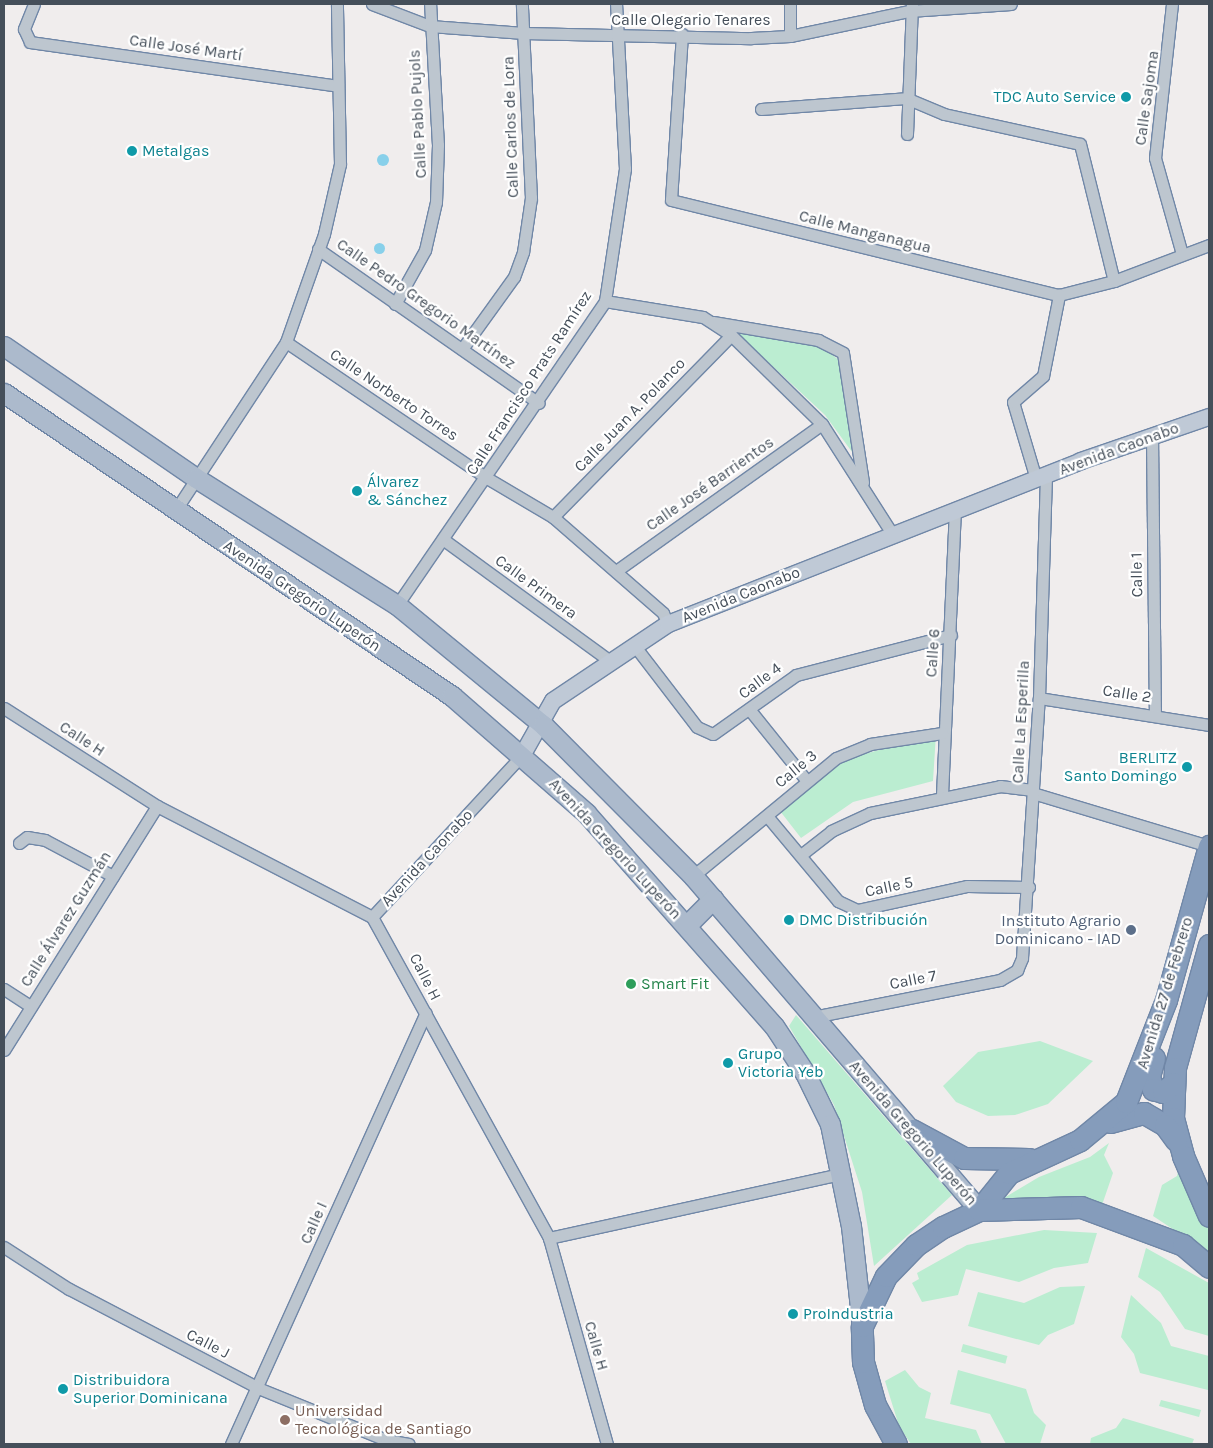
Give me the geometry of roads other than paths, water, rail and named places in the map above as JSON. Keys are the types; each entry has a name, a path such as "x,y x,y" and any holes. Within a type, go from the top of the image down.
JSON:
{"highway":[{"name":"Avenida 27 de Febrero","path":"979,1210 1009,1173 1052,1156 1102,1125 1126,1102 1160,1019 1209,846"},
{"name":"Avenida 27 de Febrero","path":"1209,945 1174,1083 1173,1118 1181,1147 1209,1216"},
{"path":"1160,1019 1150,1085 1162,1092 1174,1083"},
{"path":"1102,1125 1144,1113 1165,1124 1181,1147"},
{"path":"912,1130 964,1158 1010,1162 1052,1156"},
{"path":"896,1444 875,1405 863,1362 862,1326 886,1276 916,1245 979,1210 1081,1208 1183,1245 1209,1267"}],"main road":[{"name":"Avenida Gregorio Luperón","path":"4,346 196,478 398,605 543,725 693,876 979,1210"},
{"name":"Avenida Gregorio Luperón","path":"4,393 175,511 452,696 524,754 586,813 687,925 774,1026 805,1073 830,1124 856,1261 862,1326"},
{"path":"687,925 713,899"}],"street":[{"name":"Calle José Martí","path":"34,4 24,29 30,42 338,86"},
{"path":"175,511 286,342 318,249 340,164 337,4"},
{"name":"Calle Olegario Tenares","path":"372,4 430,26 524,33 617,36 682,34 790,36 910,7 1011,4"},
{"name":"Calle Pablo Pujols","path":"395,304 425,250 436,202 438,145 430,4"},
{"name":"Calle Carlos de Lora","path":"462,349 514,277 524,252 531,198 522,4"},
{"name":"Calle Francisco Prats Ramírez","path":"398,605 539,403 605,301 625,169 616,4"},
{"path":"790,4 790,36"},
{"name":"Calle Sajoma","path":"1172,4 1155,158 1182,254"},
{"path":"906,134 910,7"},
{"name":"Calle Manganagua","path":"682,34 671,200 1059,295 1114,281 1209,245"},
{"path":"761,109 906,98 944,114 1080,144 1114,281"},
{"name":"Calle Pedro Gregorio Martínez","path":"318,249 539,403"},
{"name":"Calle La Esperilla","path":"1017,970 1029,886 1039,698 1041,477 1013,402 1043,376 1059,295"},
{"path":"605,301 818,340 843,353 863,484"},
{"path":"713,322 731,335 822,424 863,484 893,535"},
{"name":"Calle Juan A. Polanco","path":"553,517 731,335"},
{"name":"Calle Norberto Torres","path":"286,342 487,478 553,517 663,613 668,624"},
{"name":"Avenida Caonabo","path":"372,917 524,754 543,725 553,701 610,661 668,624 893,535 955,513 1041,477 1152,435 1209,417"},
{"name":"Calle José Barrientos","path":"616,571 822,424"},
{"name":"Calle 1","path":"1152,435 1155,715"},
{"name":"Calle 6","path":"942,795 942,733 951,635 955,513"},
{"name":"Calle Primera","path":"444,540 610,661"},
{"name":"Calle 4","path":"634,645 704,732 723,731 796,675 951,635"},
{"name":"Calle 2","path":"1039,698 1209,725"},
{"name":"Calle H","path":"4,708 157,806 372,917 549,1238 607,1444"},
{"path":"750,709 806,780"},
{"name":"Calle 3","path":"693,876 767,816 806,780 852,749 942,733"},
{"path":"802,854 849,820 942,795 1000,786 1033,791 1209,846"},
{"name":"Calle Álvarez Guzmán","path":"4,1050 157,806"},
{"name":"Calle 5","path":"767,816 802,854 838,901 857,910 975,885 1029,886"},
{"path":"19,843 27,837 45,840 113,876"},
{"name":"Calle 7","path":"813,1017 1000,980 1017,970"},
{"path":"4,989 30,1006"},
{"name":"Calle I","path":"231,1444 426,1014"},
{"path":"549,1238 840,1174"},
{"name":"Calle J","path":"4,1247 69,1289 258,1388 386,1440 409,1444"}],"water":[{"path":"381,154 385,154 389,160 385,166 381,166 377,162 377,158"},
{"path":"379,242 385,248 379,254 373,248"}],"place":[{"name":"TDC Auto Service","path":"1126,97"},
{"name":"Metalgas","path":"132,151"},
{"name":"Álvarez & Sánchez","path":"357,491"},
{"name":"BERLITZ Santo Domingo","path":"1187,767"},
{"name":"DMC Distribución","path":"789,920"},
{"name":"Instituto Agrario Dominicano - IAD","path":"1131,930"},
{"name":"Smart Fit","path":"631,984"},
{"name":"Grupo Victoria Yeb","path":"728,1063"},
{"name":"ProIndustria","path":"793,1314"},
{"name":"Distribuidora Superior Dominicana","path":"63,1389"},
{"name":"Universidad Tecnológica de Santiago","path":"285,1420"}]}
